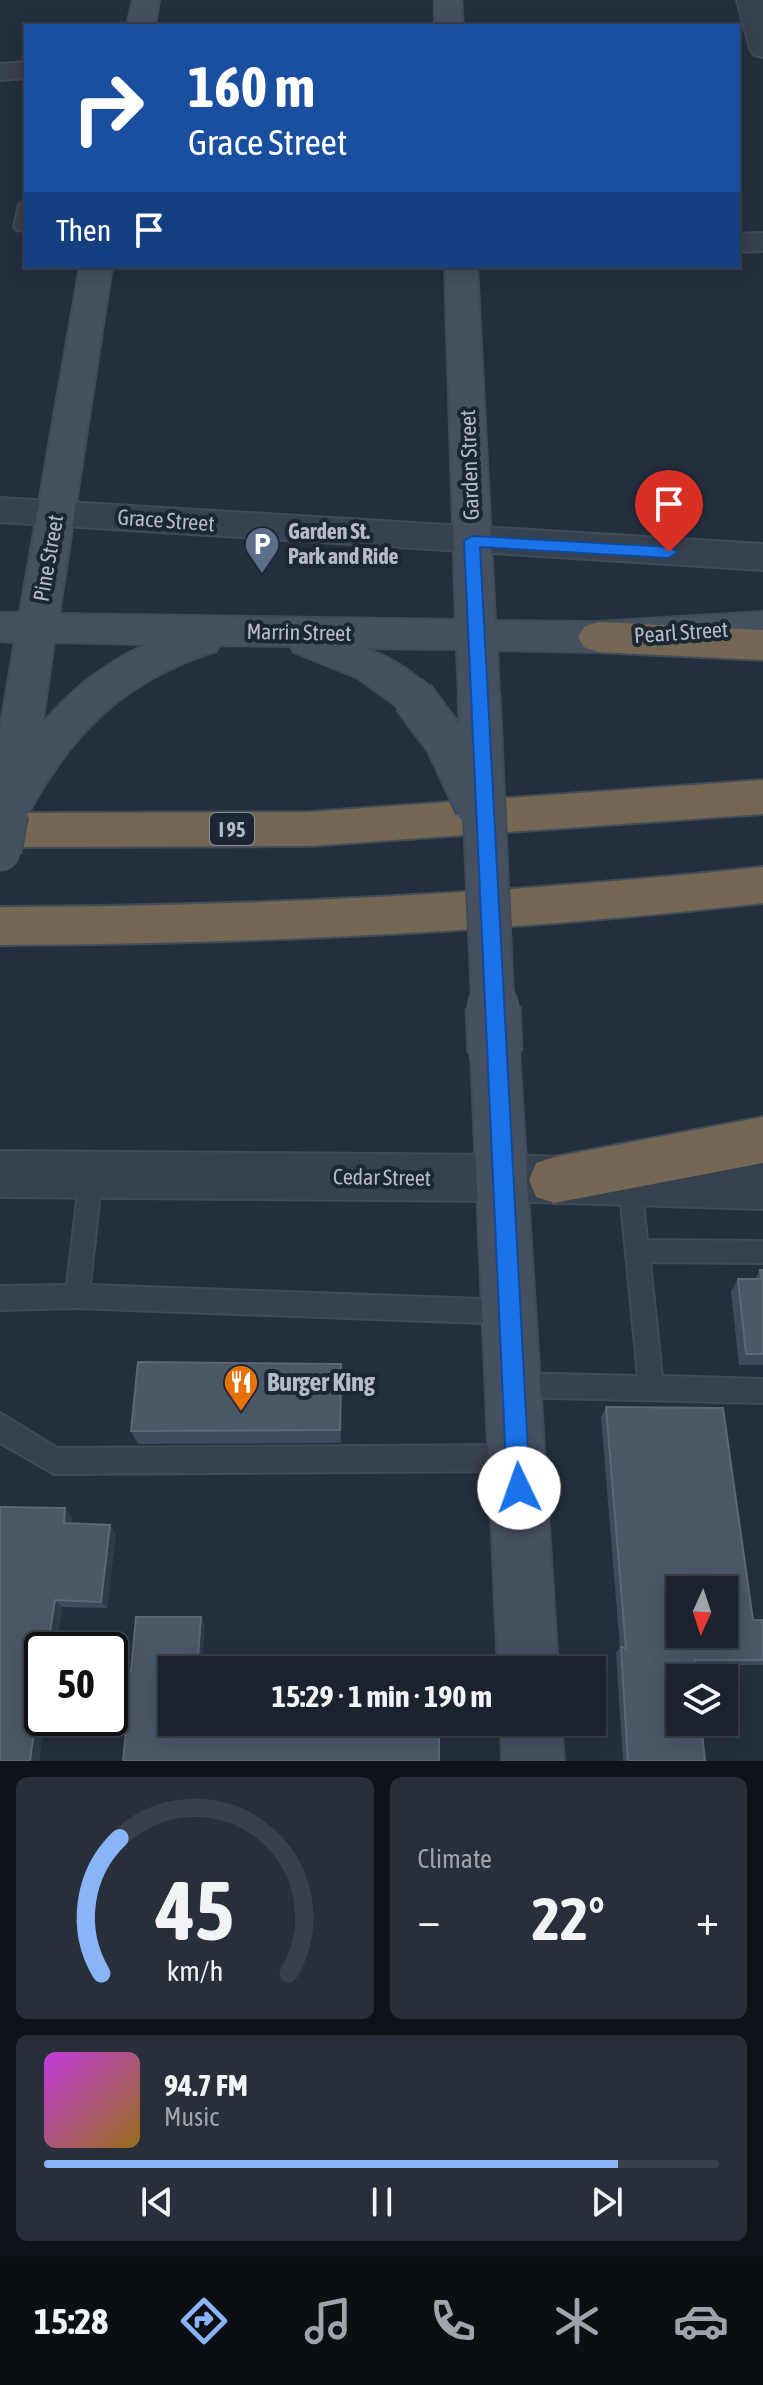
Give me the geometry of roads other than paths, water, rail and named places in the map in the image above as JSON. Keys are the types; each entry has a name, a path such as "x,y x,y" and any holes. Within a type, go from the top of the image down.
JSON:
{"highway":[{"path":"598,637 763,645"},
{"name":"I 95","path":"2,831 309,829 532,816 763,797"},
{"path":"0,926 175,924 422,914 583,903 763,885"},
{"path":"554,1180 763,1140"}],"main road":[{"path":"141,24 146,0"},
{"path":"448,0 449,24"},
{"name":"Pine Street","path":"2,831 25,701 18,627 55,513 96,268"},
{"name":"Garden Street","path":"461,268 495,1052 527,1656"},
{"name":"Pearl Street","path":"598,637 763,626"},
{"name":"Marrin Street","path":"18,627 598,637"},
{"path":"2,831 45,749 84,702 130,668 160,653 259,630 344,654 394,681 413,697 431,717 452,753 472,793 486,834"},
{"path":"532,1736 533,1761"}],"street":[{"path":"750,0 763,49"},
{"path":"0,72 24,70"},
{"path":"740,243 763,242"},
{"name":"Grace Street","path":"0,510 763,557"},
{"name":"Cedar Street","path":"0,1174 502,1178 763,1186"}],"lane":[{"path":"77,1296 91,1175"},
{"path":"630,1182 651,1388"},
{"path":"637,1251 763,1252"},
{"path":"0,1300 77,1296 509,1312"},
{"path":"513,1385 763,1391"},
{"path":"0,1425 10,1435 54,1461 517,1458"}],"place":[{"name":"Garden St. Park and Ride","path":"262,575"},
{"name":"Burger King","path":"241,1413"}]}
